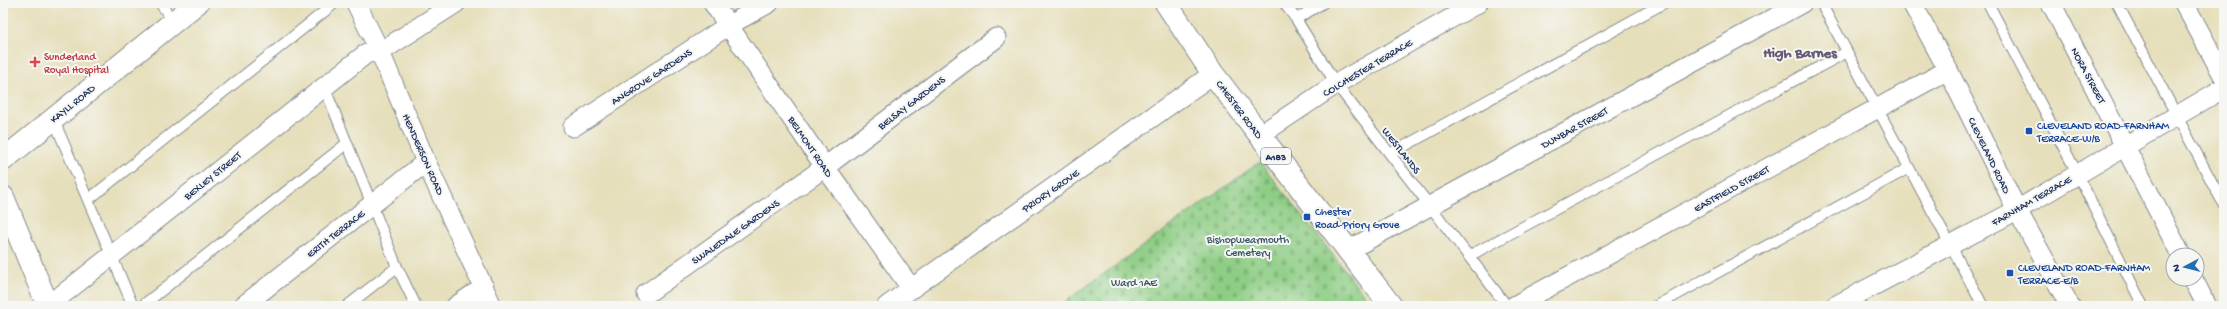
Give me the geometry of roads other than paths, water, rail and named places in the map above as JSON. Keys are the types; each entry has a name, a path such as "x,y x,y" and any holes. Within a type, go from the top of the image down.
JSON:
{"main road":[{"name":"KAYLL ROAD","path":"3,160 197,3"},
{"name":"CHESTER ROAD","path":"1172,5 1213,74 1391,306"},
{"path":"3,197 48,306"}],"street":[{"name":"HENDERSON ROAD","path":"356,3 380,52 426,162 492,306"},
{"name":"BEXLEY STREET","path":"48,306 324,86 368,53 380,52 456,3"},
{"name":"BELMONT ROAD","path":"713,3 825,167 911,288"},
{"name":"ANGROVE GARDENS","path":"573,127 729,25 769,3"},
{"name":"COLCHESTER TERRACE","path":"1260,135 1336,84 1478,3"},
{"name":"DUNBAR STREET","path":"1348,251 1802,3"},
{"name":"CLEVELAND ROAD","path":"1912,3 1948,70 2017,210 2070,306"},
{"name":"NORA STREET","path":"2051,3 2177,247"},
{"path":"2184,3 2224,77"},
{"name":"BELSAY GARDENS","path":"825,167 996,38"},
{"name":"EASTFIELD STREET","path":"1514,306 1948,70"},
{"name":"PRIORY GROVE","path":"887,306 1213,74"},
{"name":"FARNHAM TERRACE","path":"1834,306 2017,210 2077,173 2177,117 2224,88"},
{"name":"ERITH TERRACE","path":"243,306 426,162"},
{"name":"SWALEDALE GARDENS","path":"646,294 825,167"},
{"path":"456,306 484,287"},
{"path":"2197,287 2207,306"}],"lane":[{"path":"160,3 173,21"},
{"path":"88,200 335,3"},
{"name":"WESTLANDS","path":"1284,3 1296,19 1336,84 1507,306"},
{"path":"1296,19 1323,3"},
{"path":"1390,154 1664,3"},
{"path":"1821,3 1983,306"},
{"path":"1988,3 2077,173 2143,306"},
{"path":"2117,3 2224,205"},
{"path":"1469,256 1847,52"},
{"path":"324,86 371,205 397,267 416,306"},
{"path":"53,118 133,306"},
{"path":"142,306 346,144"},
{"path":"1656,306 1909,168"},
{"path":"347,306 397,267"}],"place":[{"name":"Sunderland Royal Hospital","path":"35,62"},
{"name":"CLEVELAND ROAD-FARNHAM TERRACE-W/B","path":"2029,131"},
{"name":"Chester Road-Priory Grove","path":"1307,217"},
{"name":"CLEVELAND ROAD-FARNHAM TERRACE-E/B","path":"2010,273"}],"district":[{"name":"High Barnes","path":"1800,52"}],"park label":[{"name":"Bishopwearmouth Cemetery","path":"1248,245"},
{"name":"Ward 1AE","path":"1134,282"}]}
